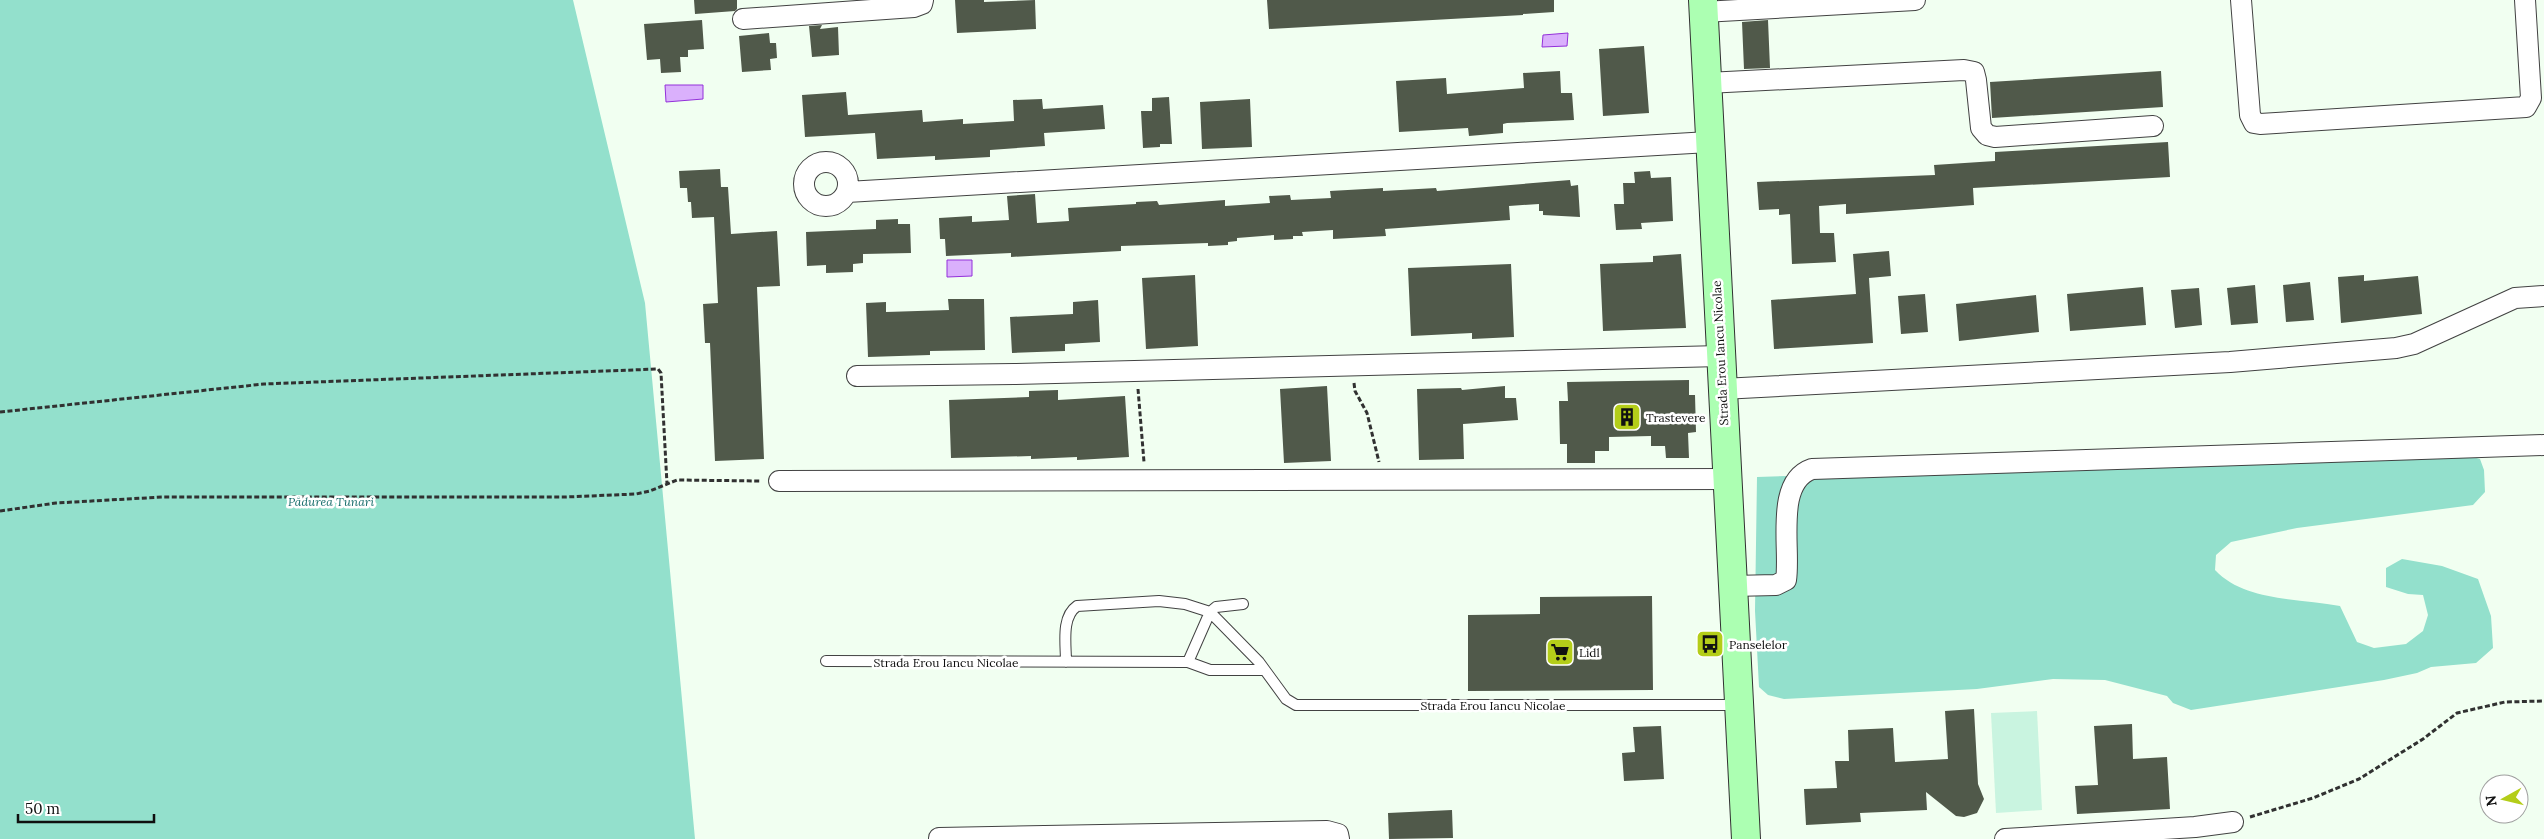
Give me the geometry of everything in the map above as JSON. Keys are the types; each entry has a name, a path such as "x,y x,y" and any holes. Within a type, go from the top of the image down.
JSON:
{"street":[{"path":"1703,6 1915,0"},
{"path":"2241,0 2250,115 2254,123 2260,124 2526,107 2530,98 2524,0"},
{"path":"743,19 914,7 923,2"},
{"name":"Strada Erou Iancu Nicolae","path":"1703,6 1746,839"},
{"path":"1707,83 1964,70 1974,72 1981,128 1987,135 1995,137 2152,126"},
{"path":"847,192 1709,142"},
{"path":"1722,389 2230,362 2396,348 2414,344 2515,298 2544,296"},
{"path":"858,376 1720,356"},
{"path":"1732,586 1776,584 1786,580 1788,502 1794,482 1801,473 1812,469 2544,445"},
{"path":"778,481 1726,480"},
{"path":"2005,839 2233,822"},
{"path":"940,838 1326,831 1338,834 1339,839"}],"lane":[{"name":"Strada Erou Iancu Nicolae","path":"1066,662 1067,621 1072,610 1077,606 1166,602 1185,604 1210,612 1259,662 1286,698 1296,704 1738,705"},
{"path":"1188,662 1210,612 1216,608 1244,604"},
{"name":"Strada Erou Iancu Nicolae","path":"826,661 1188,662 1210,670 1264,670"}],"path":[{"path":"1351,366 1355,391 1366,413 1376,443 1381,480"},
{"path":"0,412 264,384 579,370 659,369 667,484"},
{"path":"1136,371 1146,480"},
{"path":"0,511 56,503 163,497 576,497 636,494 650,491 677,480 778,481"},
{"path":"2233,822 2313,798 2359,780 2423,739 2457,713 2505,702 2544,701"}],"green space":[{"name":"Pădurea Tunari","path":"0,0 573,0 645,303 695,839 0,839"},
{"path":"2466,455 2480,459 2484,470 2485,492 2473,505 2297,528 2231,542 2216,555 2215,570 2241,588 2257,593 2340,606 2357,642 2374,648 2406,644 2423,631 2428,615 2423,595 2408,594 2386,587 2386,568 2402,559 2442,566 2478,579 2491,616 2493,648 2476,663 2431,667 2417,673 2384,680 2191,710 2173,703 2167,696 2105,680 2053,679 1977,689 1784,699 1768,695 1759,687 1755,611 1757,477"},
{"path":"2037,711 2042,810 1996,813 1991,713"}],"shaded area":[{"path":"1568,33 1567,46 1542,47 1543,35"},
{"path":"665,85 703,85 703,99 666,102"},
{"path":"947,260 972,260 972,276 947,277"}],"building":[{"path":"694,0 737,0 737,9 735,11 695,14"},
{"path":"955,0 984,0 984,2 1035,0 1036,29 957,33"},
{"path":"1267,0 1554,0 1554,12 1269,29"},
{"path":"702,20 704,49 688,50 688,57 680,57 681,72 661,73 660,59 647,60 644,24"},
{"path":"1768,20 1770,68 1744,69 1742,22"},
{"path":"822,25 820,29 838,27 839,55 812,57 809,26"},
{"path":"769,33 770,43 776,43 777,58 770,59 771,70 742,72 739,36"},
{"path":"1644,46 1649,113 1603,116 1599,49"},
{"path":"1560,71 1561,93 1572,93 1574,120 1507,123 1503,124 1503,133 1469,136 1468,128 1399,132 1396,81 1446,78 1447,94 1524,88 1523,73"},
{"path":"2161,71 2163,107 1992,118 1990,82"},
{"path":"846,92 848,115 922,110 923,122 963,119 963,124 1014,121 1013,100 1042,99 1043,109 1103,105 1105,129 1044,133 1045,146 990,150 990,157 935,160 935,156 877,159 875,133 805,137 802,95"},
{"path":"1169,97 1172,144 1160,144 1160,147 1143,148 1141,111 1152,111 1152,98"},
{"path":"1250,99 1252,147 1202,149 1200,102"},
{"path":"2168,142 2170,177 1973,188 1974,205 1846,214 1846,204 1819,206 1820,233 1834,233 1836,262 1792,264 1790,214 1779,215 1779,209 1759,210 1757,182 1935,175 1934,165 1995,161 1995,152"},
{"path":"720,169 721,187 728,187 731,234 777,231 780,286 757,287 764,459 715,461 710,343 705,343 703,304 718,303 714,217 692,218 691,202 688,202 687,188 680,188 679,171"},
{"path":"1650,171 1651,178 1671,177 1673,221 1641,223 1642,229 1616,230 1614,204 1624,204 1623,183 1635,183 1634,172"},
{"path":"1570,180 1571,186 1578,185 1580,217 1543,215 1543,211 1539,211 1539,204 1509,206 1510,220 1385,229 1386,236 1333,239 1333,230 1302,232 1303,236 1293,236 1293,239 1274,240 1274,235 1237,238 1237,241 1228,242 1228,245 1208,246 1208,243 1121,246 1121,251 1011,257 1011,253 946,256 945,239 940,239 939,218 972,216 972,222 1009,220 1007,196 1035,194 1037,223 1069,221 1068,208 1136,204 1136,202 1157,201 1159,205 1225,200 1225,206 1270,203 1269,196 1290,195 1291,200 1331,198 1330,191 1436,188 1437,191"},
{"path":"898,219 898,224 910,224 911,253 863,254 863,263 853,264 853,272 826,273 826,265 807,266 806,232 876,229 876,220"},
{"path":"1889,251 1891,276 1869,278 1873,343 1774,349 1771,300 1856,294 1853,254"},
{"path":"1681,254 1686,328 1603,331 1600,264 1653,262 1653,256"},
{"path":"1511,264 1514,337 1472,339 1472,333 1411,336 1408,268"},
{"path":"1195,275 1198,346 1146,349 1142,278"},
{"path":"2364,275 2364,281 2418,276 2422,314 2341,323 2338,277"},
{"path":"2310,282 2314,320 2286,322 2283,285"},
{"path":"2255,285 2258,323 2231,325 2227,288"},
{"path":"2143,287 2146,325 2070,331 2067,294"},
{"path":"2199,288 2202,325 2175,328 2171,290"},
{"path":"1925,294 1928,332 1901,334 1898,296"},
{"path":"2036,295 2039,332 1959,341 1956,304"},
{"path":"948,299 984,299 985,350 930,351 930,355 868,357 866,303 886,302 886,312 949,310"},
{"path":"1098,300 1100,342 1065,344 1065,351 1012,353 1010,317 1073,314 1073,302"},
{"name":"Trastevere","path":"1689,380 1689,395 1695,395 1696,432 1688,433 1689,458 1666,458 1665,446 1651,446 1651,436 1609,437 1609,451 1595,451 1595,463 1567,463 1567,444 1560,444 1559,401 1568,401 1567,382"},
{"path":"1327,386 1331,461 1284,463 1280,389"},
{"path":"1505,386 1505,398 1516,398 1518,420 1463,424 1464,459 1419,460 1417,389 1461,388 1462,390"},
{"path":"1058,390 1058,400 1125,396 1129,457 1077,460 1077,457 1031,459 1031,456 951,458 949,400 1029,397 1029,391"},
{"name":"Lidl","path":"1652,596 1653,690 1468,691 1468,615 1540,614 1540,597"},
{"path":"1974,709 1978,784 1984,799 1977,813 1964,817 1956,816 1926,792 1927,810 1860,813 1861,822 1806,825 1804,789 1837,788 1835,761 1849,761 1848,730 1893,728 1895,762 1948,759 1945,711"},
{"path":"2132,724 2133,759 2167,757 2170,809 2077,814 2075,786 2098,785 2094,726"},
{"path":"1661,726 1664,779 1624,781 1622,753 1635,752 1633,727"},
{"path":"1452,810 1453,838 1389,839 1388,813"}],"place":[{"name":"Trastevere","path":"1627,417"},
{"name":"Panselelor","path":"1710,644"},
{"name":"Lidl","path":"1560,652"}]}
